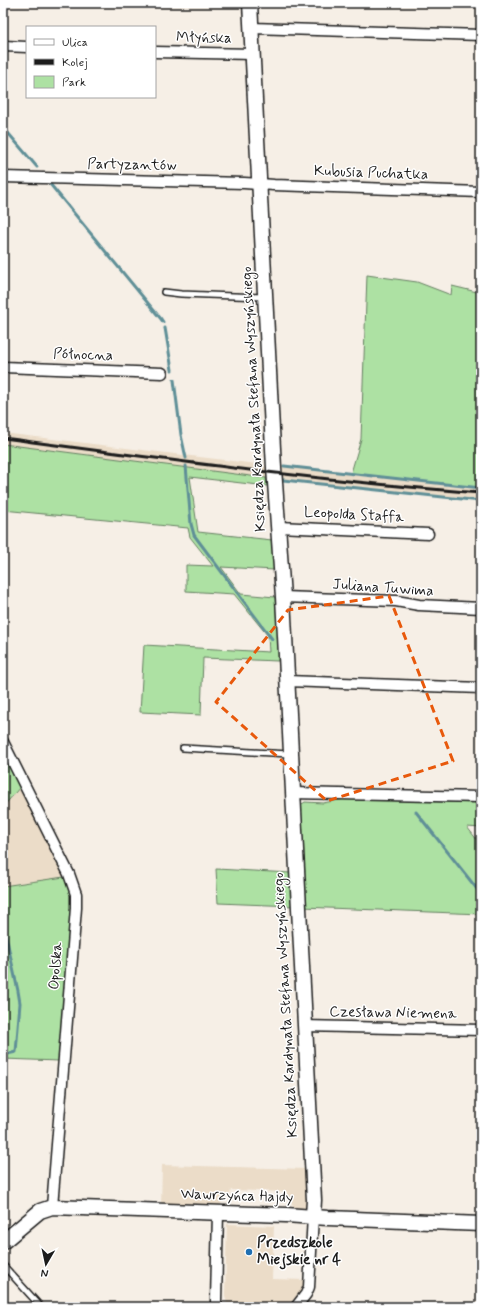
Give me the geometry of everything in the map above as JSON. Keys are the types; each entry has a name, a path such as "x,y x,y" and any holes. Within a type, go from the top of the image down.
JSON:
{"street":[{"name":"Księdza Kardynała Stefana Wyszyńskiego","path":"250,3 265,297 283,597 313,1216"},
{"path":"251,28 481,35"},
{"path":"3,46 26,47"},
{"name":"Młyńska","path":"156,52 253,54"},
{"name":"Partyzantów","path":"3,177 260,184"},
{"name":"Kubusia Puchatka","path":"260,184 481,192"},
{"name":"Północna","path":"3,367 162,373"},
{"name":"Leopolda Staffa","path":"279,527 428,534"},
{"name":"Juliana Tuwima","path":"283,597 396,601 418,605 481,608"},
{"path":"286,681 481,688"},
{"name":"Opolska","path":"3,742 69,874 76,894 52,1207"},
{"path":"292,793 481,797"},
{"name":"Czesława Niemena","path":"304,1026 481,1030"},
{"name":"Wawrzyńca Hajdy","path":"3,1242 40,1211 52,1207 218,1212 481,1224"},
{"path":"217,1307 218,1212"},
{"path":"296,1307 306,1294 309,1287 313,1216"}],"lane":[{"path":"164,292 265,297"},
{"path":"183,748 290,754"},
{"path":"3,1265 41,1307"}],"highlighted area":[{"path":"389,596 453,761 327,801 216,702 288,610"}],"shaded area":[{"path":"3,433 265,465 481,488 481,501 283,480 3,444"},
{"path":"20,787 64,877 3,887 3,807"},
{"path":"162,1165 308,1169 308,1208 305,1211 295,1211 291,1201 287,1200 287,1192 231,1190 229,1198 224,1198 219,1208 161,1207"},
{"name":"Przedszkole Miejskie nr 4","path":"227,1224 274,1226 272,1279 305,1280 304,1291 289,1307 228,1307 225,1296"}],"green space":[{"path":"367,275 417,282 451,295 452,286 481,293 481,488 351,473 361,439"},
{"path":"3,444 266,478 267,486 190,477 198,532 272,540 274,570 221,567 241,594 275,597 279,650 278,661 203,658 201,715 140,712 144,645 269,652 268,636 234,594 186,591 186,565 213,566 190,537 188,528 3,510"},
{"path":"3,752 20,787 3,807"},
{"path":"345,799 481,803 481,828 467,827 481,845 481,914 302,907 299,806 305,802 323,803"},
{"path":"216,869 291,873 294,906 218,903"},
{"path":"64,877 72,896 72,908 59,1061 3,1059 3,886"}],"waterway":[{"path":"3,127 37,167"},
{"path":"50,184 163,322"},
{"path":"165,328 172,370"},
{"path":"174,380 181,435 186,458"},
{"path":"186,466 191,524 194,535 272,639"},
{"path":"284,466 481,488"},
{"path":"283,480 481,501"},
{"path":"416,812 481,894"},
{"path":"3,922 20,1003 16,1052 3,1055"}],"railway":[{"path":"3,438 301,476 481,493"}],"place":[{"name":"Przedszkole Miejskie nr 4","path":"249,1252"}]}
